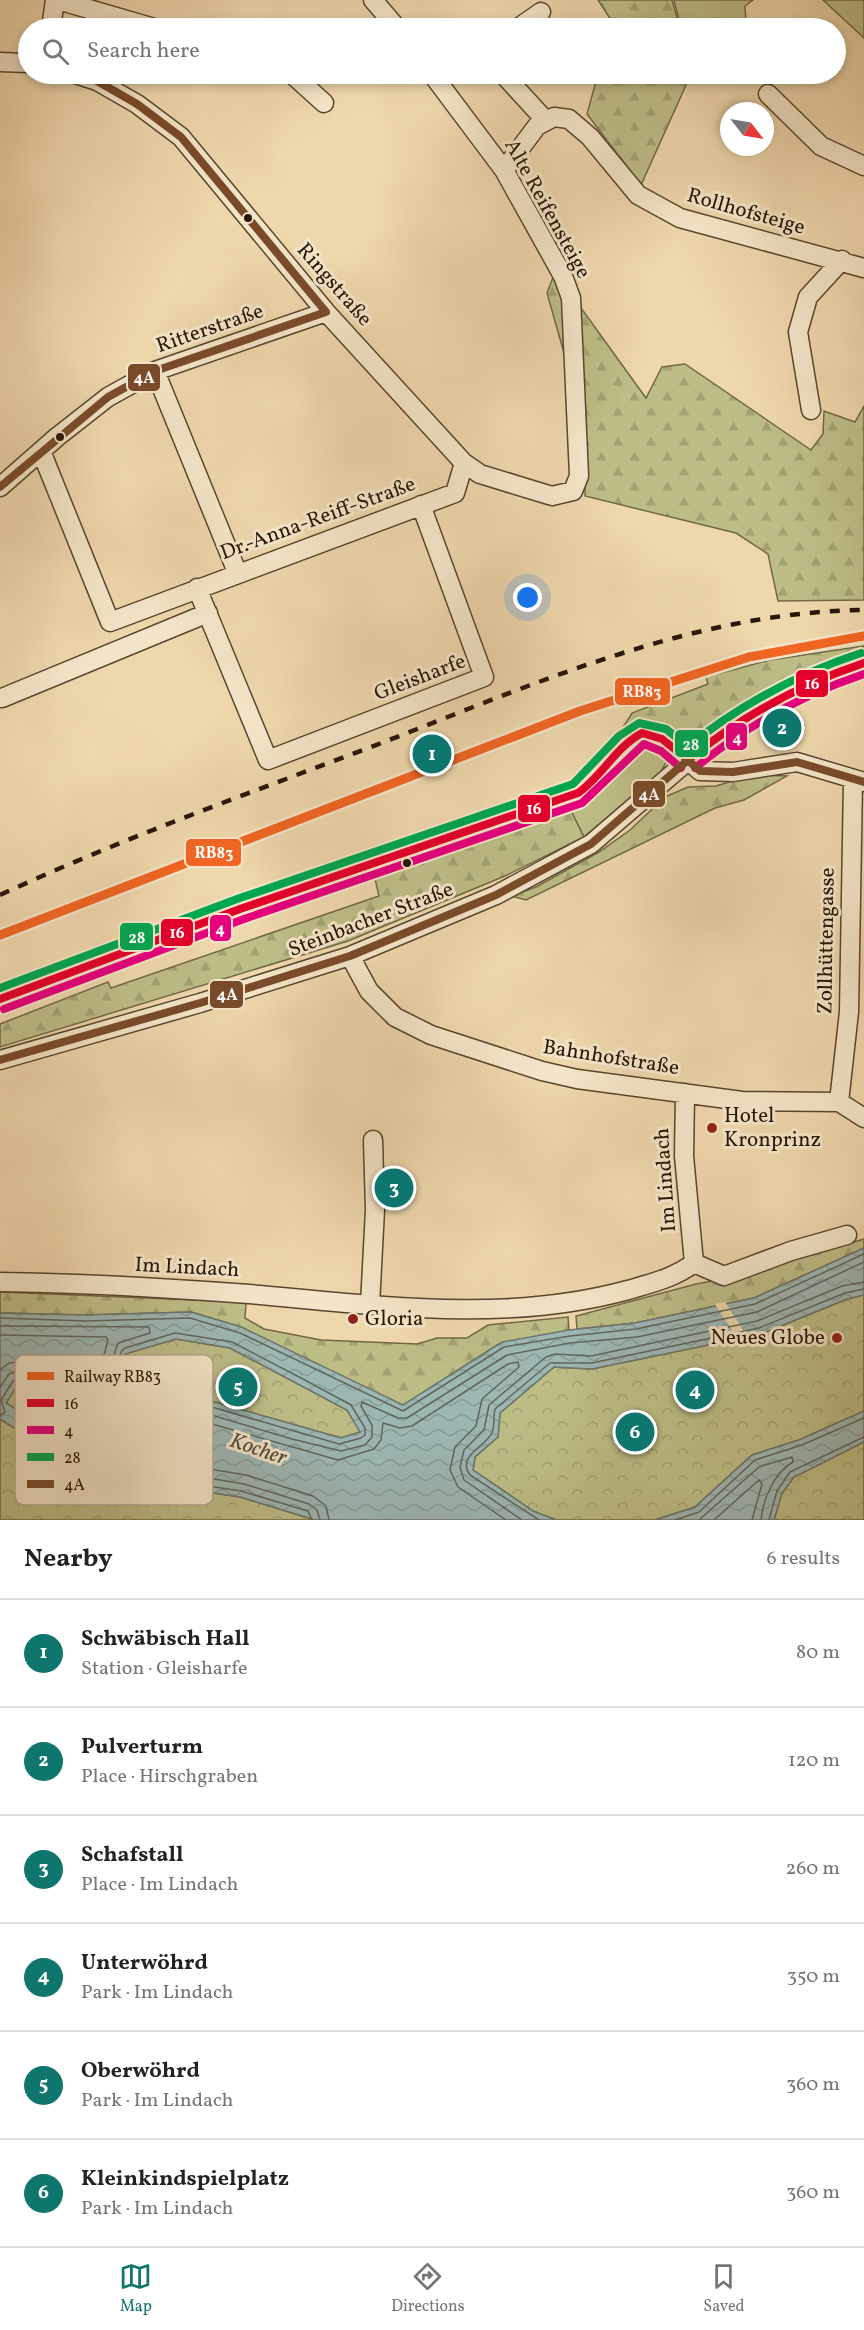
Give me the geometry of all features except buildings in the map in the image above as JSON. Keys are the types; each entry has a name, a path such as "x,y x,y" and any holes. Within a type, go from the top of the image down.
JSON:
{"street":[{"path":"53,18 56,0 119,18"},
{"path":"373,0 388,18"},
{"path":"532,18 541,12"},
{"path":"0,62 18,63"},
{"name":"Ringstraße","path":"102,84 137,104 181,137 326,312 465,463 480,474 552,496 573,491"},
{"path":"303,84 324,102"},
{"name":"Alte Reifensteige","path":"440,84 504,170 563,276 571,298 579,476 573,491"},
{"path":"504,170 537,126 546,121 512,84"},
{"path":"768,94 821,147 864,166"},
{"name":"Rollhofsteige","path":"546,121 554,117 569,119 590,137 638,195 680,218 789,249 842,260 864,268"},
{"path":"811,410 798,332 808,297 842,260"},
{"name":"Ritterstraße","path":"0,488 41,451 108,397 155,371 326,312"},
{"path":"155,371 237,572"},
{"name":"Dr.-Anna-Reiff-Straße","path":"41,451 110,622 237,572 455,493 465,463"},
{"name":"Gleisharfe","path":"208,613 268,760 484,677 421,505"},
{"path":"0,717 1,696 208,613 197,588"},
{"name":"Steinbacher Straße","path":"0,1060 200,1003 350,956 496,895 591,844 725,729 756,708 798,687 864,663"},
{"path":"0,999 251,905 578,793 603,774 628,742 642,733 665,741 700,771 733,772 797,762 859,781"},
{"name":"Zollhüttengasse","path":"839,1102 849,1012 859,781"},
{"name":"Bahnhofstraße","path":"350,956 369,991 395,1017 431,1035 542,1071 577,1079 742,1101 839,1102"},
{"name":"Im Lindach","path":"0,1282 249,1294 414,1310 569,1303 677,1276 694,1263 684,1156 685,1093"},
{"path":"839,1102 864,1118"},
{"path":"370,1305 375,1210 373,1140"},
{"path":"694,1263 724,1276 790,1251 847,1235"}],"green space":[{"path":"598,0 672,0 677,18 610,18"},
{"path":"674,0 753,0 745,6 746,18 678,18"},
{"path":"823,0 864,0 864,38 846,21 846,18 842,18"},
{"path":"595,84 686,84 641,185 587,114"},
{"path":"555,272 646,398 662,367 685,364 811,450 823,434 824,411 855,422 864,406 864,600 778,601 768,554 736,533 585,496 586,413 581,375 566,360 547,293"},
{"path":"864,646 864,658 799,677 777,686 736,707 701,735 684,736 650,726 622,729 632,713 708,684 706,677 770,660"},
{"path":"635,749 660,751 666,762 660,774 584,837 571,811 593,796 621,761"},
{"path":"752,775 787,776 744,800 715,808 526,900 511,896 536,887 599,852 630,830 665,797 688,787 716,786"},
{"path":"571,811 584,837 505,876 348,941 0,1047 0,1024 108,982 111,988 379,896 375,879"},
{"path":"864,1239 864,1248 754,1298 635,1323 577,1329 576,1316 696,1284 735,1277"},
{"path":"0,1292 246,1302 245,1318 264,1329 321,1340 417,1344 437,1338 467,1338 488,1325 568,1317 569,1330 497,1345 403,1406 241,1327 191,1312 86,1315 0,1313"},
{"path":"864,1295 864,1411 799,1440 752,1455 695,1507 655,1520 556,1520 533,1511 473,1470 475,1457 498,1437 500,1413 554,1367 592,1369 761,1334 847,1299"},
{"path":"176,1339 230,1348 347,1410 361,1432 341,1438 213,1402 213,1355 125,1354"},
{"path":"15,1389 15,1409 6,1403"},
{"path":"0,1419 15,1428 15,1505 213,1505 213,1493 240,1497 315,1520 0,1520"},
{"path":"864,1442 864,1520 774,1520 782,1493 794,1477"}],"water":[{"name":"Kocher","path":"864,1248 864,1295 847,1299 761,1334 592,1369 554,1367 500,1413 498,1437 475,1457 473,1470 533,1511 556,1520 315,1520 240,1497 213,1493 213,1402 341,1438 360,1432 347,1410 230,1348 176,1339 126,1355 15,1355 15,1389 6,1403 15,1409 15,1428 0,1419 0,1313 86,1315 191,1312 241,1327 403,1405 502,1342 569,1330 635,1323 754,1298"},
{"path":"864,1411 864,1442 794,1477 782,1493 774,1520 655,1520 695,1507 752,1455 799,1440"}],"pier":[{"path":"725,1302 749,1339 739,1341 715,1304"}],"railway":[{"path":"0,895 184,818 551,677 612,656 674,638 736,624 800,614 864,610"}],"rail line":[{"name":"RB83","path":"0,935 580,711 749,657 864,636"}],"transit line":[{"name":"4A","path":"0,487 108,397 155,371 326,312 181,137 137,104 102,84"},
{"name":"28","path":"681,752 723,721 766,694 812,671 861,653"},
{"name":"16","path":"688,760 729,729 772,703 816,681 864,663"},
{"name":"4","path":"695,768 754,725 775,713 818,692 864,674"},
{"name":"28","path":"0,988 237,899 573,784 619,736 639,723 666,729 695,752"},
{"name":"16","path":"0,999 240,909 578,793 624,746 642,733 662,739 688,760"},
{"name":"4","path":"4,1009 244,919 582,803 644,744 661,751 681,768"},
{"name":"4A","path":"0,1060 200,1003 350,956 496,895 591,844 688,760 700,771 733,772 797,762 864,782"}],"place":[{"name":"Pulverturm","path":"782,728"},
{"name":"Schwäbisch Hall","path":"432,754"},
{"name":"Hotel Kronprinz","path":"712,1128"},
{"name":"Schafstall","path":"394,1188"},
{"name":"Gloria","path":"353,1319"},
{"name":"Neues Globe","path":"837,1338"},
{"name":"Oberwöhrd","path":"238,1387"},
{"name":"Unterwöhrd","path":"695,1390"},
{"name":"Kleinkindspielplatz","path":"635,1432"}]}
